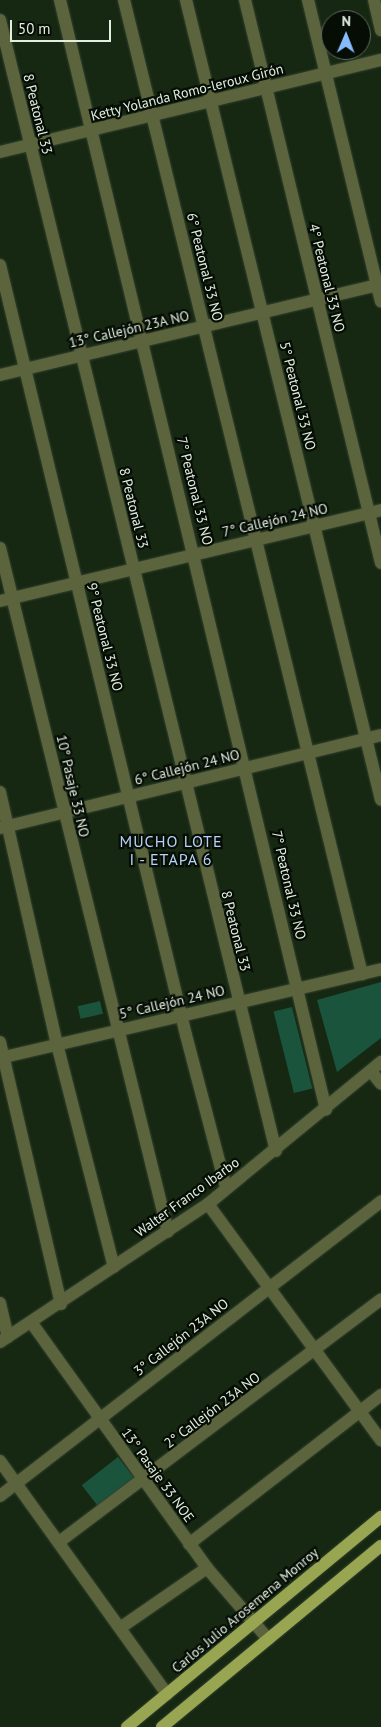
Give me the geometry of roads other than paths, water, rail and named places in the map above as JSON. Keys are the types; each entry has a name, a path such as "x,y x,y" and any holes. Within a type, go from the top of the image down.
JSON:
{"main road":[{"name":"Carlos Julio Arosemena Monroy","path":"127,1727 381,1517"},
{"path":"162,1727 381,1546"}],"street":[{"name":"7° Peatonal 33 NO","path":"60,0 195,555 326,1110"},
{"name":"6° Peatonal 33 NO","path":"124,0 308,753"},
{"name":"5° Peatonal 33 NO","path":"186,0 381,800"},
{"name":"4° Peatonal 33 NO","path":"245,0 317,300 375,512 381,563"},
{"path":"308,0 379,285 381,301"},
{"path":"374,0 381,30"},
{"name":"8 Peatonal 33","path":"0,20 238,1002 276,1151"},
{"name":"Ketty Yolanda Romo-leroux Girón","path":"0,152 381,60"},
{"name":"9° Peatonal 33 NO","path":"0,265 181,1016 226,1188"},
{"name":"13° Callejón 23A NO","path":"0,375 379,285"},
{"name":"7° Callejón 24 NO","path":"6,600 375,512"},
{"name":"10° Pasaje 33 NO","path":"0,548 6,600 64,812 116,1031 168,1232"},
{"name":"6° Callejón 24 NO","path":"4,827 381,735"},
{"path":"308,753 362,974"},
{"path":"0,792 4,827 114,1267"},
{"name":"5° Callejón 24 NO","path":"2,1057 381,969"},
{"path":"0,1042 61,1304"},
{"path":"376,1066 381,1084"},
{"name":"Walter Franco Ibarbo","path":"4,1340 61,1304 208,1204 326,1110 376,1066"},
{"name":"3° Callejón 23A NO","path":"0,1496 15,1482 99,1420 381,1201"},
{"path":"208,1204 381,1440"},
{"name":"2° Callejón 23A NO","path":"59,1542 316,1351 381,1299"},
{"path":"0,1303 4,1340"},
{"name":"13° Pasaje 33 NOE","path":"31,1322 99,1420 207,1568 255,1621 268,1639"},
{"path":"190,1544 381,1395"},
{"path":"0,1460 167,1694"},
{"path":"120,1628 207,1568"}],"district":[{"name":"MUCHO LOTE I - ETAPA 6","path":"171,850"}]}
